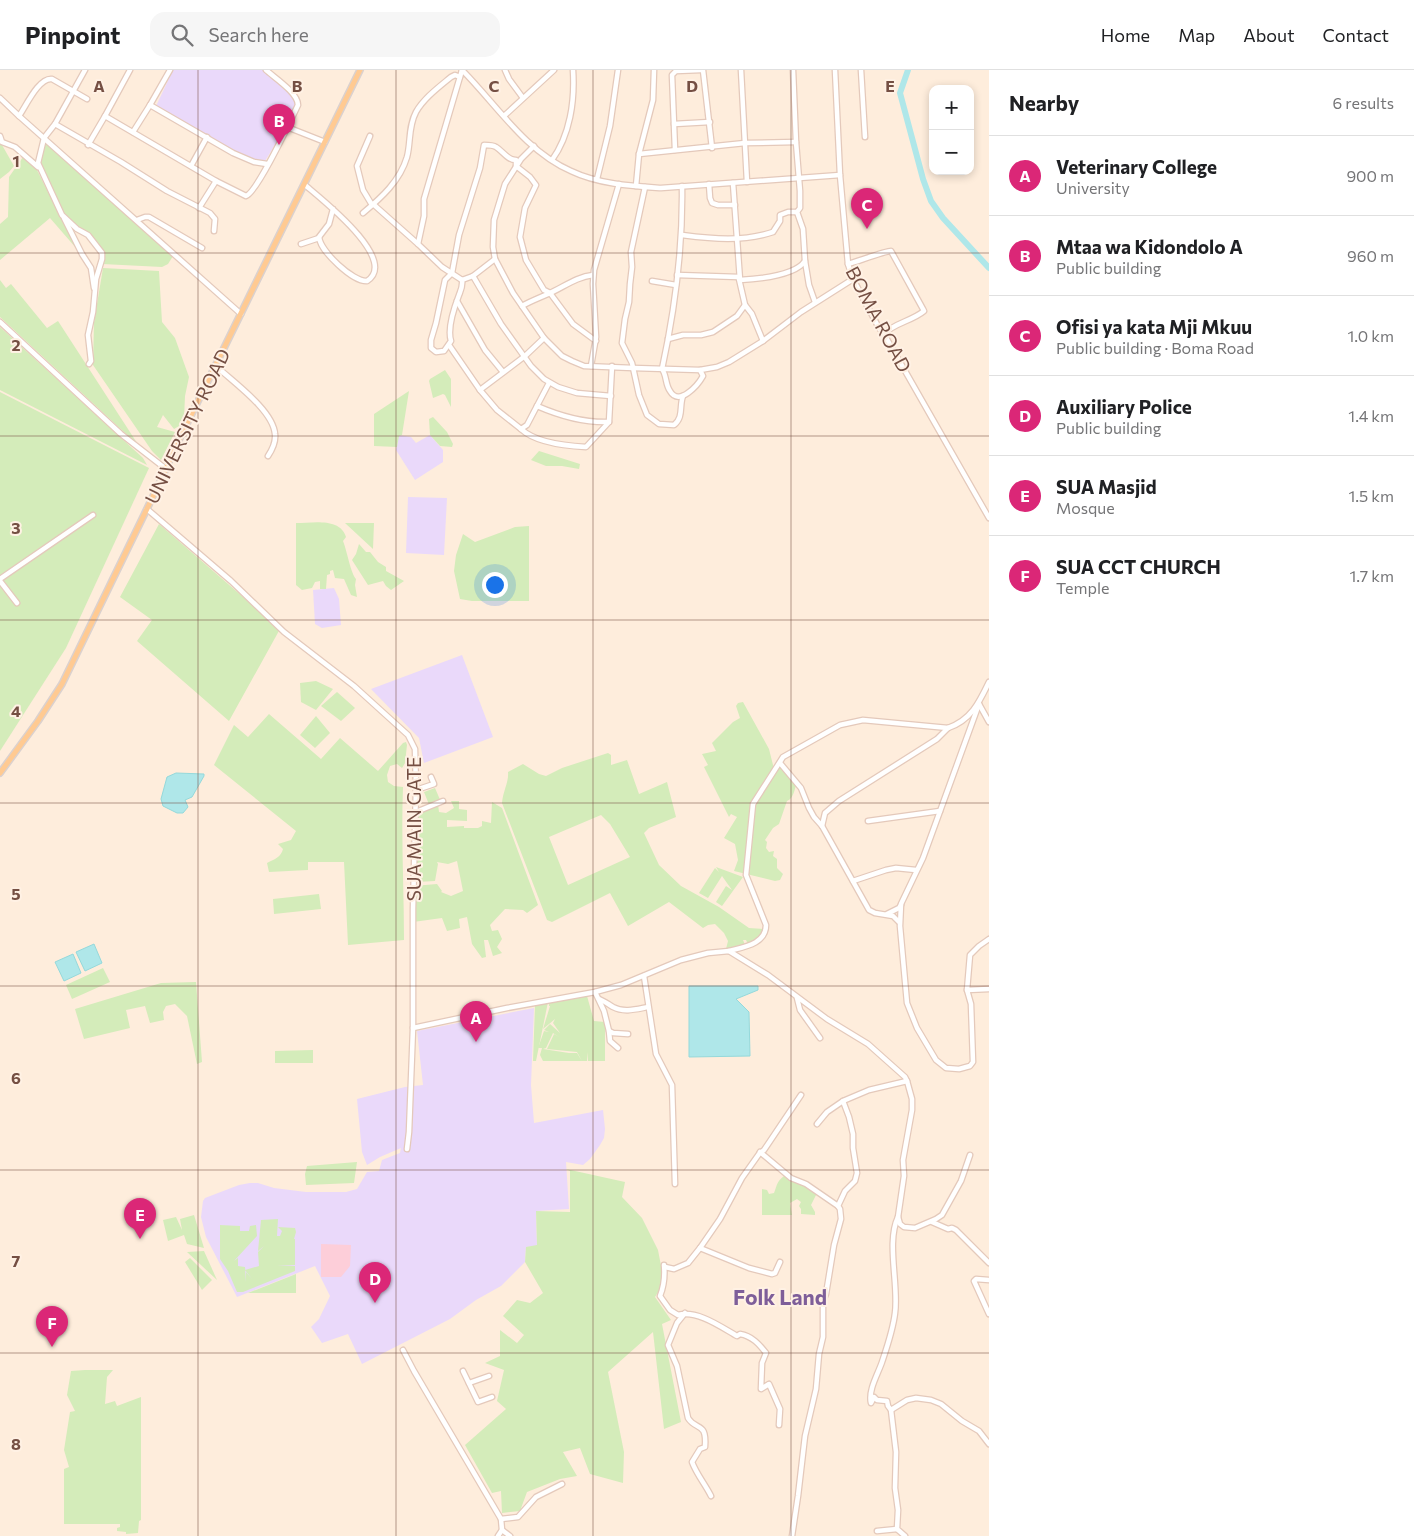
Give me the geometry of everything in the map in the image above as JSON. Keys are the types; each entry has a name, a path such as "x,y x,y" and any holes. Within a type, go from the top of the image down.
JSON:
{"main road":[{"name":"UNIVERSITY ROAD","path":"0,773 62,684 360,70"}],"street":[{"path":"38,167 38,159 44,138 55,124 72,90 85,70"},
{"path":"88,145 130,70"},
{"path":"133,132 170,70"},
{"path":"105,116 216,181 240,194 249,195 298,105 298,100 291,92 266,70"},
{"path":"418,244 423,222 424,199 462,70"},
{"path":"462,70 534,146 569,171 597,179 619,184 660,188 840,175"},
{"path":"505,70 509,79 523,98"},
{"path":"504,116 554,70"},
{"path":"552,160 560,150 571,116 573,97 572,70"},
{"path":"597,179 611,120 618,70"},
{"path":"636,186 640,154 653,100 654,70"},
{"path":"675,150 672,75 676,71 702,70 712,148"},
{"path":"740,70 747,182"},
{"path":"793,70 800,208 797,212"},
{"name":"BOMA ROAD","path":"835,70 840,175 848,264 853,279 879,328 989,518"},
{"path":"861,70 865,137"},
{"path":"363,213 384,196 404,165 410,128 415,114 422,103 452,76 460,77"},
{"path":"19,116 32,95 46,79 52,79 87,99"},
{"path":"0,98 241,314"},
{"path":"150,105 243,158 267,164"},
{"path":"674,124 710,122"},
{"path":"55,124 88,145 108,154 167,192 210,213 214,216 214,231"},
{"path":"287,127 325,142"},
{"path":"0,136 2,142 15,147 38,167 67,226 91,268 95,289"},
{"path":"370,136 357,166 364,193 373,205 437,262 452,273 462,280 463,285 449,334 451,341 444,351 438,352 431,348 431,340 445,280 452,273 459,235 480,168 484,145 497,148 511,160 516,160 516,166"},
{"path":"191,166 207,137"},
{"path":"640,154 712,148 745,143 796,142"},
{"path":"534,146 516,166 505,184 494,220 492,240 495,259 522,306 544,338 562,356 578,363 591,366 700,370 722,365 763,341 815,302 853,279"},
{"path":"516,166 530,177 536,185 525,208 520,236 526,260 544,290 550,293 577,329 596,341"},
{"path":"199,208 216,181"},
{"path":"733,183 739,279 745,305 752,314 763,341"},
{"path":"305,184 334,209 358,234 371,252 375,263 372,278 364,282 353,275 328,255 322,248 319,238"},
{"path":"591,366 596,341 593,275 619,184"},
{"path":"709,184 712,203 735,205"},
{"path":"682,186 682,235 668,339 662,369 666,375 670,392 674,395 683,396 689,393 703,376 700,370"},
{"path":"645,187 631,252 632,267 629,302 624,319 622,343 630,358 639,396 647,415 659,424 673,425 681,414 681,400 683,396"},
{"path":"300,244 319,238 328,224 334,209"},
{"path":"682,235 736,239 756,237 773,232 780,220 780,215 788,212 797,212"},
{"path":"797,212 803,229 805,261 809,285 815,302"},
{"path":"64,217 77,229 88,235 102,252 88,335 91,361 89,364"},
{"path":"137,220 149,217 202,248"},
{"path":"848,264 891,251 923,309 924,311 919,315 888,329 884,334"},
{"path":"462,280 474,276 495,259"},
{"path":"797,268 805,261"},
{"path":"677,276 739,279 770,276 797,268 802,268 807,272"},
{"path":"522,306 578,278 593,275"},
{"path":"474,276 502,324 531,366 550,383 577,393 611,396"},
{"path":"652,280 676,285"},
{"path":"457,301 485,350 503,372"},
{"path":"668,339 683,335 701,335 713,332 737,316 745,305"},
{"path":"0,322 121,434 166,470"},
{"path":"480,390 525,356 544,338"},
{"path":"449,345 480,390 497,410 527,435 565,446 586,447 609,422 612,366"},
{"path":"216,366 256,402 270,422 275,431 275,439 274,446 268,456"},
{"path":"522,429 527,425 550,383"},
{"path":"537,406 573,419 609,422"},
{"name":"SUA MAIN GATE","path":"147,509 231,582 284,632 354,686 408,735 413,743 416,755 413,1028 410,1132 407,1149"},
{"path":"17,602 0,580 93,515"},
{"path":"887,914 899,908 923,858 979,704 989,682"},
{"path":"979,704 989,722"},
{"path":"822,826 825,813 838,801 937,739 948,728 968,717 979,704"},
{"path":"413,1028 595,992 644,976 662,967 708,953 729,952 749,946 760,940 766,932 766,925 746,874 753,804 783,757 840,725 863,720 948,728"},
{"path":"780,763 802,788 809,808 822,826 869,910 893,916 898,920 900,926"},
{"path":"416,790 434,784 432,776"},
{"path":"416,812 443,802"},
{"path":"868,821 940,811"},
{"path":"852,881 896,868 916,870"},
{"path":"901,904 900,926 907,1003 926,1044 936,1060 946,1068 953,1069 970,1066 973,1062 971,1004 967,990 970,955 989,939"},
{"path":"729,952 768,975 797,998 868,1044 908,1081 912,1099 912,1110 904,1160 904,1176 893,1240 896,1312 883,1362 870,1395 871,1403 874,1397 876,1400 887,1401 891,1410 896,1452 897,1529"},
{"path":"644,976 656,1054 672,1085 675,1184"},
{"path":"967,990 989,989"},
{"path":"595,992 604,1011 610,1041 618,1048"},
{"path":"797,998 800,1010 820,1038"},
{"path":"599,999 613,1007 624,1010 648,1007"},
{"path":"609,1031 628,1034"},
{"path":"817,1124 827,1112 843,1101 869,1090 908,1081"},
{"path":"778,1425 780,1409 769,1384 761,1389 762,1363 766,1353 758,1344 748,1335 740,1334 737,1336 712,1322 685,1313 678,1315 670,1310 660,1296 664,1285 664,1266 674,1269 688,1263 720,1219 742,1178 760,1152 764,1150 801,1095"},
{"path":"838,1206 845,1191 855,1181 857,1173 850,1117 843,1101"},
{"path":"760,1152 791,1178 806,1184 838,1206 841,1216 823,1301 823,1337 819,1354 816,1389 805,1436 792,1536"},
{"path":"898,1217 900,1224 911,1229 932,1221 946,1211 965,1173 970,1155"},
{"path":"932,1221 948,1229 954,1228 989,1263"},
{"path":"700,1248 734,1263 772,1274 775,1273 780,1262"},
{"path":"989,1280 976,1279 974,1281 989,1314"},
{"path":"685,1313 677,1323 668,1345 677,1366 689,1421 702,1427 704,1431 705,1447 700,1448 692,1462 711,1496"},
{"path":"403,1350 418,1379 501,1519 502,1530 498,1536"},
{"path":"463,1371 478,1402 492,1398"},
{"path":"469,1383 489,1376"},
{"path":"891,1410 907,1400 916,1398 931,1400 941,1404 978,1431 989,1444"},
{"path":"501,1519 518,1517 536,1497 562,1484"},
{"path":"877,1531 897,1529 905,1536"},
{"path":"502,1530 510,1536"}],"shaded area":[{"path":"173,70 264,70 297,101 265,161 250,158 233,151 156,106"},
{"path":"399,435 411,437 416,443 430,435 443,450 443,462 415,480 396,450"},
{"path":"408,497 447,498 444,555 406,553"},
{"path":"334,588 339,599 341,625 322,628 315,624 313,590"},
{"path":"462,655 493,737 424,763 419,738 371,689"},
{"path":"534,1008 531,1085 534,1123 603,1110 604,1138 590,1159 583,1165 566,1162 569,1209 536,1211 537,1246 526,1247 525,1262 501,1286 476,1300 450,1319 362,1364 348,1334 322,1343 311,1327 319,1319 330,1296 315,1266 237,1297 206,1237 201,1217 205,1198 239,1185 250,1183 306,1192 346,1192 357,1189 367,1172 379,1171 382,1160 400,1153 401,1148 367,1165 362,1152 357,1099 405,1087 423,1085 417,1031"},
{"path":"321,1244 351,1245 350,1266 341,1277 321,1277"}],"green space":[{"path":"45,143 173,256 168,264 162,267 102,264 104,253 64,214 39,166"},
{"path":"0,145 2,145 14,166 0,179"},
{"path":"23,157 36,168 76,248 50,218 0,260 0,224 8,217 9,177"},
{"path":"103,268 159,271 162,322 175,338 189,377 185,396 184,419 186,422 174,429 163,415 157,427 175,432 161,460 152,451 93,365 94,322"},
{"path":"0,280 6,288 11,284 47,328 58,321 139,446 0,317"},
{"path":"0,327 143,458 147,465 0,390"},
{"path":"445,370 451,379 451,407 443,394 433,398 429,381"},
{"path":"409,391 402,435 399,436 397,447 374,446 374,414"},
{"path":"0,392 149,468 66,648 0,751"},
{"path":"433,417 447,432 453,444 452,447 440,446 430,435 429,419"},
{"path":"539,451 580,464 579,469 546,466 531,460"},
{"path":"325,522 338,526 343,531 346,537 343,541 352,572 356,579 357,597 351,595 344,579 335,578 333,570 327,575 326,589 320,589 320,581 315,582 312,588 302,590 296,585 296,523"},
{"path":"345,523 374,523 373,549"},
{"path":"159,524 280,629 229,721 137,641 152,620 120,597"},
{"path":"529,526 529,601 472,601 460,599 454,571 456,555 463,534 475,542 515,527"},
{"path":"359,544 366,552 370,552 378,562 386,567 386,571 404,581 391,590 383,581 368,585 352,560"},
{"path":"316,681 333,689 316,710 301,702 300,683"},
{"path":"337,692 355,708 341,721 321,706"},
{"path":"743,702 769,749 774,769 780,763 797,783 792,796 787,801 779,824 773,828 765,840 767,842 766,848 769,852 774,851 773,856 777,859 777,868 783,874 780,880 775,881 734,871 738,860 735,844 724,838 737,817 731,814 729,817 704,767 708,765 702,754 716,751 712,743 733,722 740,718 736,706 738,703"},
{"path":"269,714 321,759 340,738 378,771 406,742 405,763 402,768 397,764 390,766 387,775 388,782 394,786 403,787 404,940 348,945 344,862 308,862 308,870 269,872 267,863 279,856 283,849 278,844 291,840 296,831 214,765 234,725 248,737"},
{"path":"316,716 330,733 315,748 300,735"},
{"path":"608,753 611,755 611,765 627,760 639,794 667,782 676,817 649,828 644,833 659,865 681,886 719,907 749,928 766,929 766,932 749,946 746,940 743,940 746,947 729,951 726,949 728,941 724,933 715,924 703,928 669,902 628,926 610,893 552,922 547,920 502,803 508,772 523,764 546,776 562,768","holes":["601,815 610,824 630,857 568,885 549,837"]},
{"path":"435,788 441,802 438,804 439,812 446,813 454,808 451,801 459,801 459,809 467,810 467,821 447,820 447,827 464,826 464,828 478,828 482,826 482,821 491,823 492,802 502,808 538,905 527,913 523,910 505,909 490,925 492,931 498,930 502,939 497,947 502,953 493,956 488,940 484,940 486,957 482,958 472,944 467,917 459,919 460,928 447,931 442,918 413,922 413,886 437,884 441,892 451,896 463,891 457,861 448,864 437,862 435,881 416,882 417,813 430,807 424,792"},
{"path":"716,867 743,877 722,906 716,902 726,886 732,890 722,876 708,898 699,893 715,868 719,872"},
{"path":"319,894 321,909 274,914 273,899"},
{"path":"103,968 110,982 72,999 66,985"},
{"path":"196,982 202,1062 197,1064 187,1016 175,1004 166,1006 163,1012 164,1020 150,1023 145,1006 126,1010 130,1028 84,1039 75,1009 161,983"},
{"path":"587,996 594,1021 605,1022 605,1061 588,1061 587,1052 587,1061 543,1061 540,1055 542,1048 538,1048 544,1031 549,1032 544,1030 550,1024 560,1033 553,1023 555,1019 543,1029 550,1006 549,1001","holes":["553,1033 559,1037 554,1034 547,1049 577,1052 582,1061 577,1053 543,1049 546,1048"]},
{"path":"548,1002 536,1061 533,1061 535,1005"},
{"path":"313,1050 313,1063 275,1063 275,1051"},
{"path":"357,1162 354,1183 306,1185 305,1174 307,1166"},
{"path":"566,1169 625,1182 622,1197 642,1218 658,1250 663,1276 662,1286 655,1297 671,1320 662,1324 681,1422 664,1429 653,1332 608,1372 624,1452 623,1483 590,1474 580,1448 563,1452 577,1476 560,1479 527,1492 520,1511 502,1513 501,1491 492,1493 465,1445 506,1409 497,1401 504,1370 485,1363 500,1356 500,1330 517,1343 524,1335 503,1316 517,1300 530,1303 543,1293 525,1262 526,1247 537,1245 536,1211 570,1212 570,1171"},
{"path":"784,1172 817,1193 811,1205 815,1215 801,1214 799,1206 801,1202 797,1199 790,1203 792,1215 762,1215 762,1189 767,1190 769,1194 774,1193 778,1182 784,1176"},
{"path":"194,1215 204,1248 187,1244 184,1235 168,1241 163,1220 176,1217 182,1230 180,1219"},
{"path":"278,1219 277,1236 280,1236 282,1231 278,1227 295,1228 295,1265 277,1265 295,1266 295,1271 243,1292 237,1292 228,1271 220,1259 220,1225 240,1226 240,1231 249,1231 250,1226 256,1225 257,1236 234,1261 238,1258 238,1266 245,1267 245,1270 259,1266 258,1252 264,1246 258,1251 261,1220"},
{"path":"204,1251 217,1280 187,1252"},
{"path":"190,1258 212,1280 202,1290 185,1262"},
{"path":"296,1274 296,1293 248,1293"},
{"path":"113,1370 107,1377 105,1404 115,1401 117,1406 141,1397 141,1520 139,1521 138,1533 126,1534 126,1532 117,1531 120,1524 64,1524 64,1469 69,1467 64,1450 70,1412 75,1411 67,1395 71,1371"}],"water":[{"path":"176,773 204,774 192,797 185,800 188,807 183,813 177,813 163,806 161,799 167,777"},
{"path":"94,944 102,963 85,971 76,952"},
{"path":"73,954 81,973 64,981 55,962"},
{"path":"689,986 758,986 758,990 736,999 749,1012 750,1056 689,1057"}],"waterway":[{"path":"908,70 900,93 923,179 931,201 943,218 989,268"}],"place":[{"name":"Mtaa wa Kidondolo A","path":"279,145"},
{"name":"Ofisi ya kata Mji Mkuu","path":"867,229"},
{"name":"Veterinary College","path":"476,1042"},
{"name":"SUA Masjid","path":"140,1239"},
{"name":"Auxiliary Police","path":"375,1303"},
{"name":"SUA CCT CHURCH","path":"52,1347"}],"district":[{"name":"Folk Land","path":"780,1296"}]}
